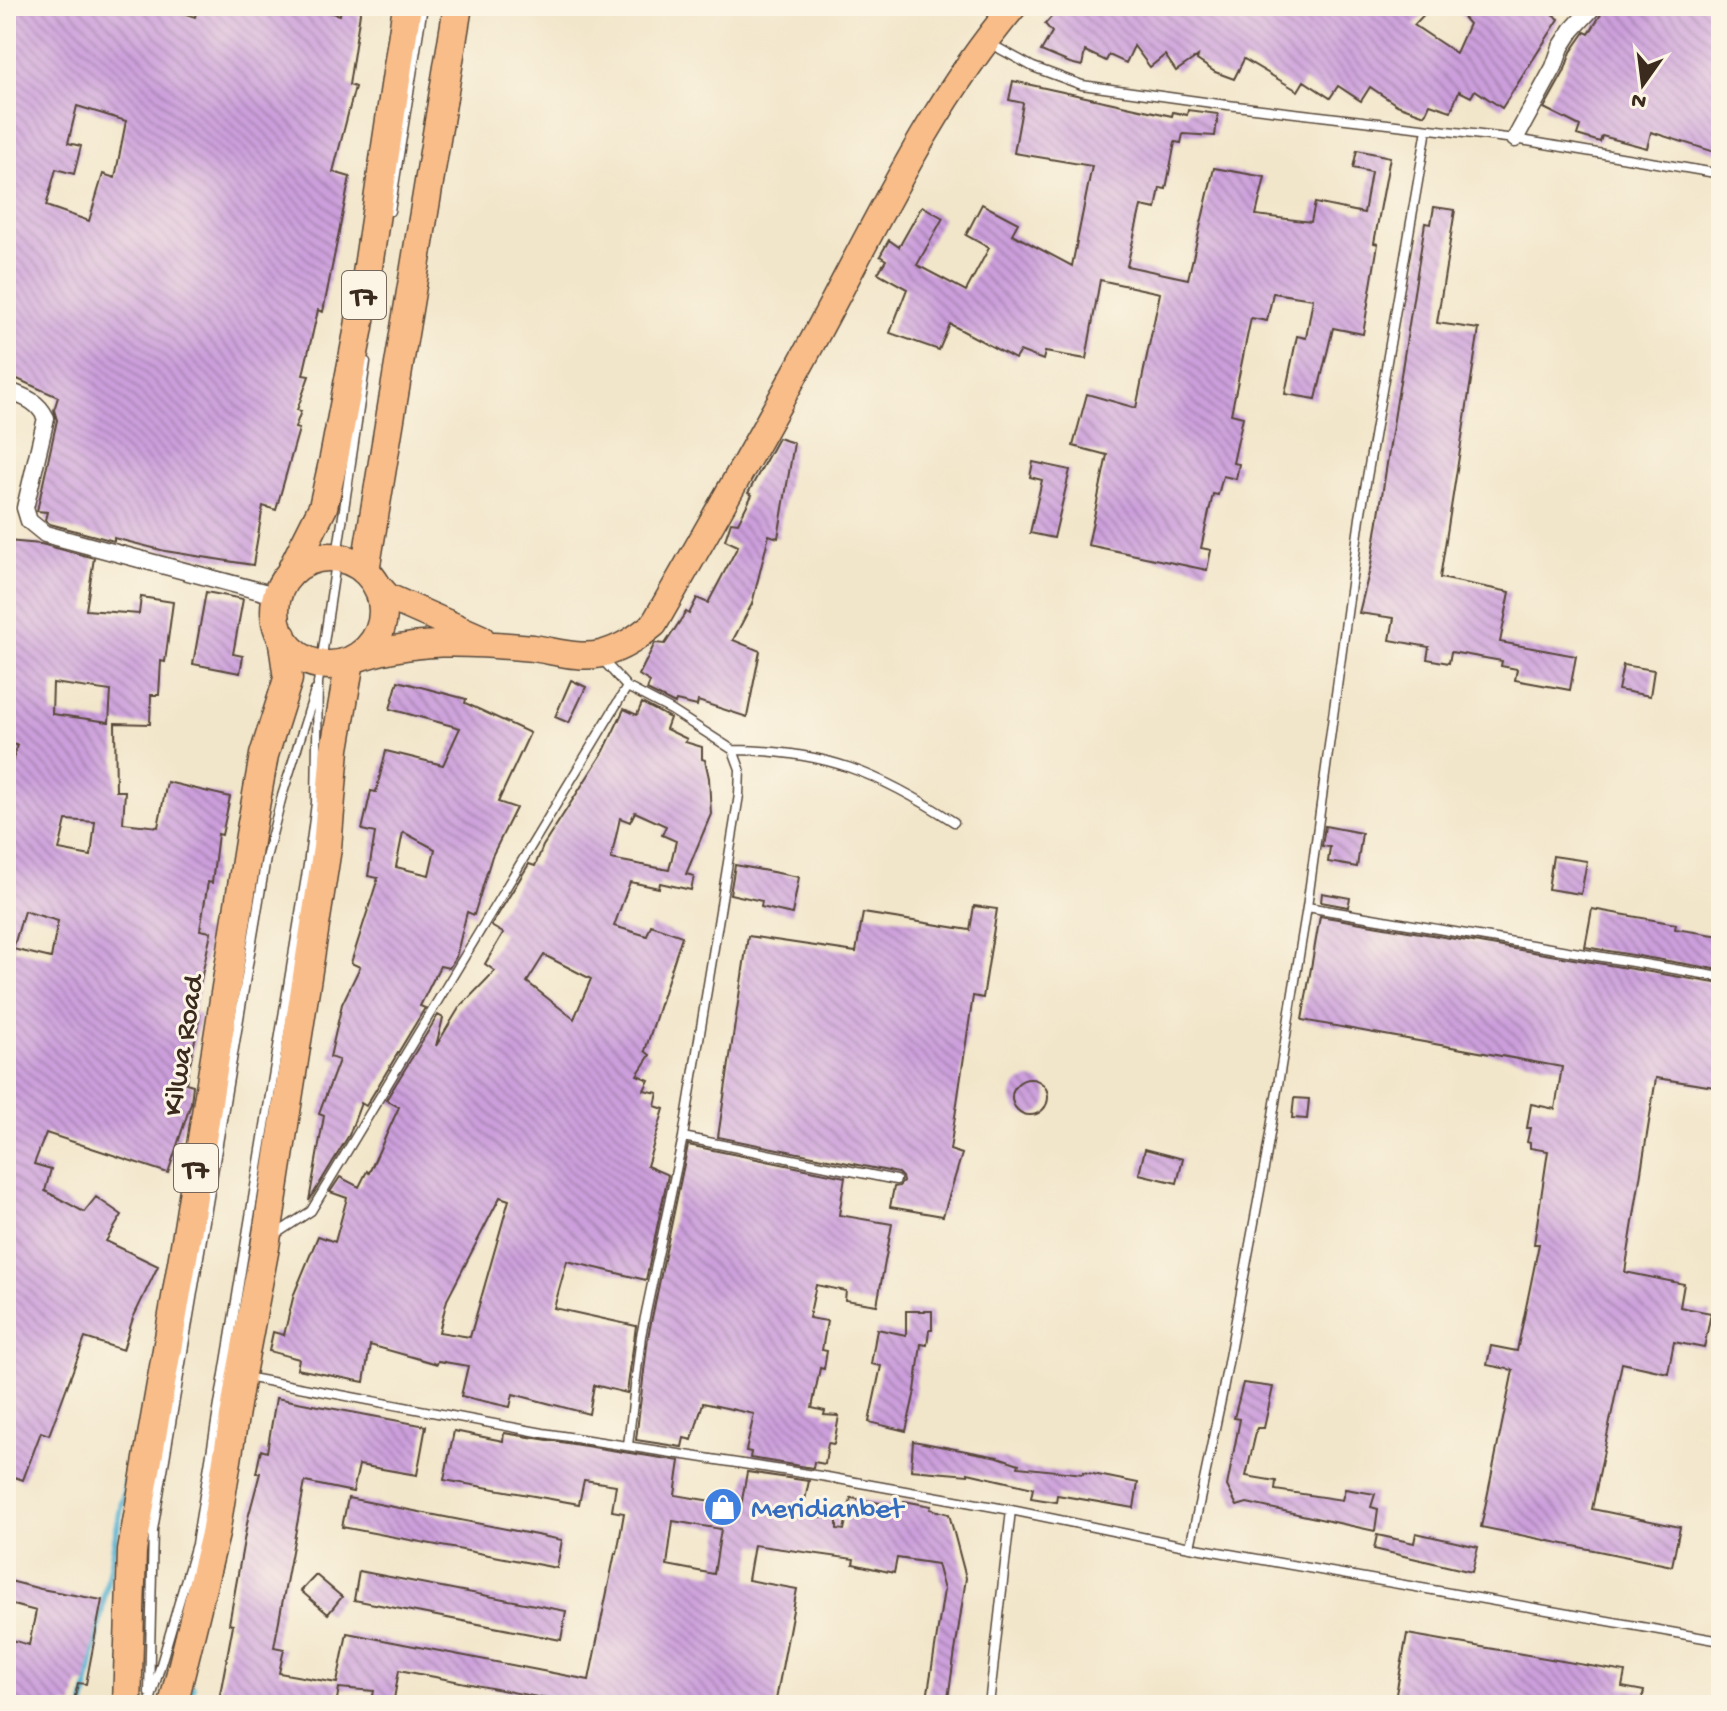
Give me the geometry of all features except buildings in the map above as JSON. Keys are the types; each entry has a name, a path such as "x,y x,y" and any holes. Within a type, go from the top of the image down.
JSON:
{"highway":[{"name":"T7","path":"282,636 276,621 275,605 280,589 323,507 334,458 359,327 407,6"},
{"name":"T7","path":"365,571 458,6"},
{"path":"282,636 294,652 311,662 319,673 331,665 350,661 369,648 381,629 383,606 376,584 365,571 347,560 316,559 301,565 289,575"},
{"name":"Kilwa Road","path":"127,1705 132,1551 187,1234 256,799 264,755 288,679 282,636"},
{"path":"173,1705 215,1534 265,1247 327,848 335,749 350,661"}],"main road":[{"path":"350,661 382,649 436,642 598,655 628,645 654,624 755,450 923,134 985,41 1014,6"},
{"path":"365,571 388,597 496,645"}],"street":[{"path":"1515,139 1554,67 1561,47 1594,6"},
{"path":"6,390 29,398 40,406 46,418 25,508 29,521 45,534 271,594 275,605"}],"lane":[{"path":"388,227 423,6"},
{"path":"985,41 1033,67 1082,85 1515,139 1721,174"},
{"path":"1190,1547 1251,1244 1307,907 1360,518 1427,129"},
{"path":"149,1705 196,1544 308,865 316,803 319,673 368,353"},
{"path":"598,655 627,687 671,710 733,750 772,750 815,757 871,774 913,795 954,822"},
{"path":"149,1705 153,1530 266,858 319,673"},
{"path":"265,1247 279,1231 311,1211 627,687"},
{"path":"628,1445 641,1336 683,1137 739,795 740,769 733,750"},
{"path":"1307,907 1721,977"},
{"path":"683,1137 896,1180"},
{"path":"241,1374 250,1379 391,1402 494,1424 1011,1510 1190,1547 1721,1641"},
{"path":"989,1705 1011,1510"}],"waterway":[{"path":"84,1705 128,1470"},
{"path":"190,1705 193,1687"}],"place":[{"name":"Meridianbet","path":"723,1507"}]}
